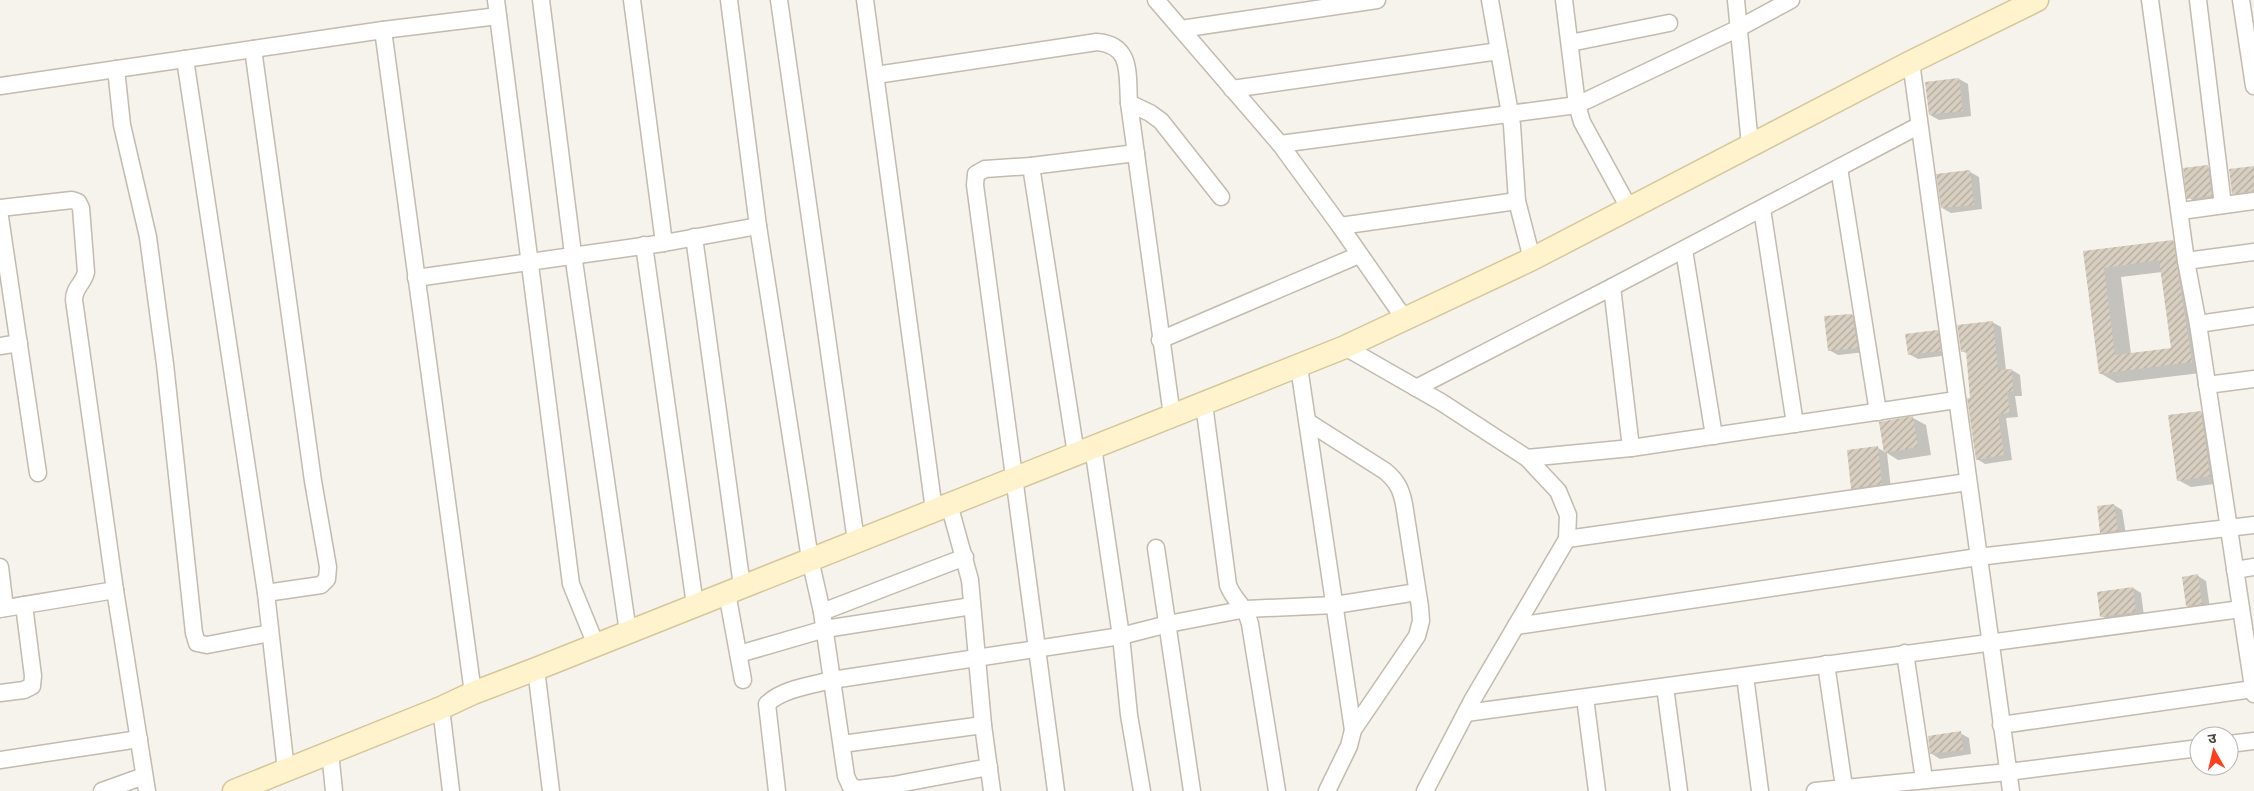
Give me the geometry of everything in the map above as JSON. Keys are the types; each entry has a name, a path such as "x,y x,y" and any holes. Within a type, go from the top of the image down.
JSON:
{"street":[{"path":"541,0 574,254 628,632"},
{"path":"632,0 664,243"},
{"path":"729,0 758,226 810,559 825,629 846,776 850,785 858,789 893,785 989,767"},
{"path":"779,0 856,541"},
{"path":"866,0 941,507 965,557 970,580 992,791"},
{"path":"1156,0 1280,144 1404,318"},
{"path":"1181,29 1377,0"},
{"path":"1490,0 1512,125 1517,201 1532,259"},
{"path":"1564,0 1577,104 1582,122 1629,208"},
{"path":"1736,0 1750,145"},
{"path":"1280,144 1577,104 1739,28 1791,0"},
{"path":"236,791 441,708 473,693 536,670 810,559 1299,367 1345,347 1532,259 1911,62 2037,0"},
{"path":"2002,725 2254,692 2246,615 2235,570 2198,324 2186,261 2181,211 2150,0"},
{"path":"2198,0 2223,205"},
{"path":"2241,0 2254,86"},
{"path":"0,86 383,30 497,8 571,584 596,645"},
{"path":"1570,43 1669,23"},
{"path":"383,30 473,693"},
{"path":"876,75 1097,42 1110,44 1121,50 1126,62 1129,103 1160,340 1172,416"},
{"path":"253,49 313,481 328,568 327,579 321,585 266,593"},
{"path":"1232,89 1499,51"},
{"path":"185,59 266,593 286,770"},
{"path":"1911,62 1918,126 2011,791"},
{"path":"116,69 122,125 148,237 165,364 194,633 197,643 206,645 270,633"},
{"path":"1129,103 1150,113 1161,121 1221,197"},
{"path":"1416,388 1612,288 1918,126"},
{"path":"1056,791 975,185 976,174 985,169 1032,166 1136,153"},
{"path":"1032,166 1084,451 1121,636 1129,715 1142,791"},
{"path":"1840,168 1878,412"},
{"path":"0,208 72,200 78,202 81,208 86,272 85,278 74,292 74,300 115,590 145,783 102,791"},
{"path":"1340,226 1517,201"},
{"path":"2181,211 2254,201"},
{"path":"1762,209 1795,424"},
{"path":"1,224 38,473"},
{"path":"416,278 574,254 664,243 758,226"},
{"path":"694,238 735,590 739,654 743,680"},
{"path":"644,245 695,605"},
{"path":"1684,250 1714,436"},
{"path":"2186,261 2254,252"},
{"path":"1160,340 1359,255"},
{"path":"1612,288 1631,448"},
{"path":"2198,324 2254,316"},
{"path":"0,346 19,343"},
{"path":"1345,347 1416,388 1528,458 1558,492 1568,515 1567,539 1466,713 1425,791"},
{"path":"1299,367 1353,730"},
{"path":"2207,385 2254,379"},
{"path":"1528,458 1631,448 1956,400"},
{"path":"1204,404 1228,585 1233,597 1246,609 1254,645 1277,791"},
{"path":"1308,422 1385,470 1396,480 1402,491 1421,621 1418,636 1353,730 1349,746 1327,791"},
{"path":"1567,539 1968,482"},
{"path":"1516,626 1978,557 2229,530 2254,525"},
{"path":"1156,548 1192,791"},
{"path":"822,612 965,557"},
{"path":"0,567 3,609 115,590"},
{"path":"2235,570 2254,567"},
{"path":"777,791 767,704 772,699 799,688 832,680 1121,636 1168,624 1246,609 1335,605 1417,592"},
{"path":"0,693 24,690 32,686 33,676 24,605"},
{"path":"739,654 825,629 972,606"},
{"path":"1466,713 1990,642 2246,615"},
{"path":"1905,653 1924,779"},
{"path":"1826,664 1844,787"},
{"path":"536,670 551,791"},
{"path":"1745,676 1760,791"},
{"path":"1665,687 1679,791"},
{"path":"1585,698 1597,791"},
{"path":"441,708 451,791"},
{"path":"842,744 984,725"},
{"path":"0,760 139,740"},
{"path":"2239,743 2254,741"},
{"path":"1815,791 2008,772 2189,749"},
{"path":"330,752 334,791"}],"building":[{"path":"1959,78 1963,111 1929,115 1925,82"},
{"path":"2208,165 2212,196 2187,199 2183,168"},
{"path":"2254,166 2254,191 2232,194 2229,169"},
{"path":"1970,170 1974,205 1941,208 1936,174"},
{"path":"2173,240 2192,362 2099,374 2083,251","holes":["2159,260 2171,348 2115,355 2104,268"]},
{"path":"1852,314 1858,348 1828,351 1824,316"},
{"path":"1993,321 1998,370 2012,369 2013,391 2007,392 2010,413 1998,414 2004,455 1976,460 1967,398 1970,398 1966,351 1961,352 1957,325"},
{"path":"1938,330 1941,351 1908,355 1905,334"},
{"path":"2201,411 2210,476 2177,481 2168,415"},
{"path":"1913,416 1918,447 1884,453 1879,422"},
{"path":"1878,446 1882,484 1851,489 1847,450"},
{"path":"2114,504 2118,531 2100,533 2097,506"},
{"path":"2198,574 2202,604 2186,606 2182,577"},
{"path":"2133,587 2136,612 2100,617 2097,592"},
{"path":"1961,731 1963,750 1930,754 1928,736"}]}
